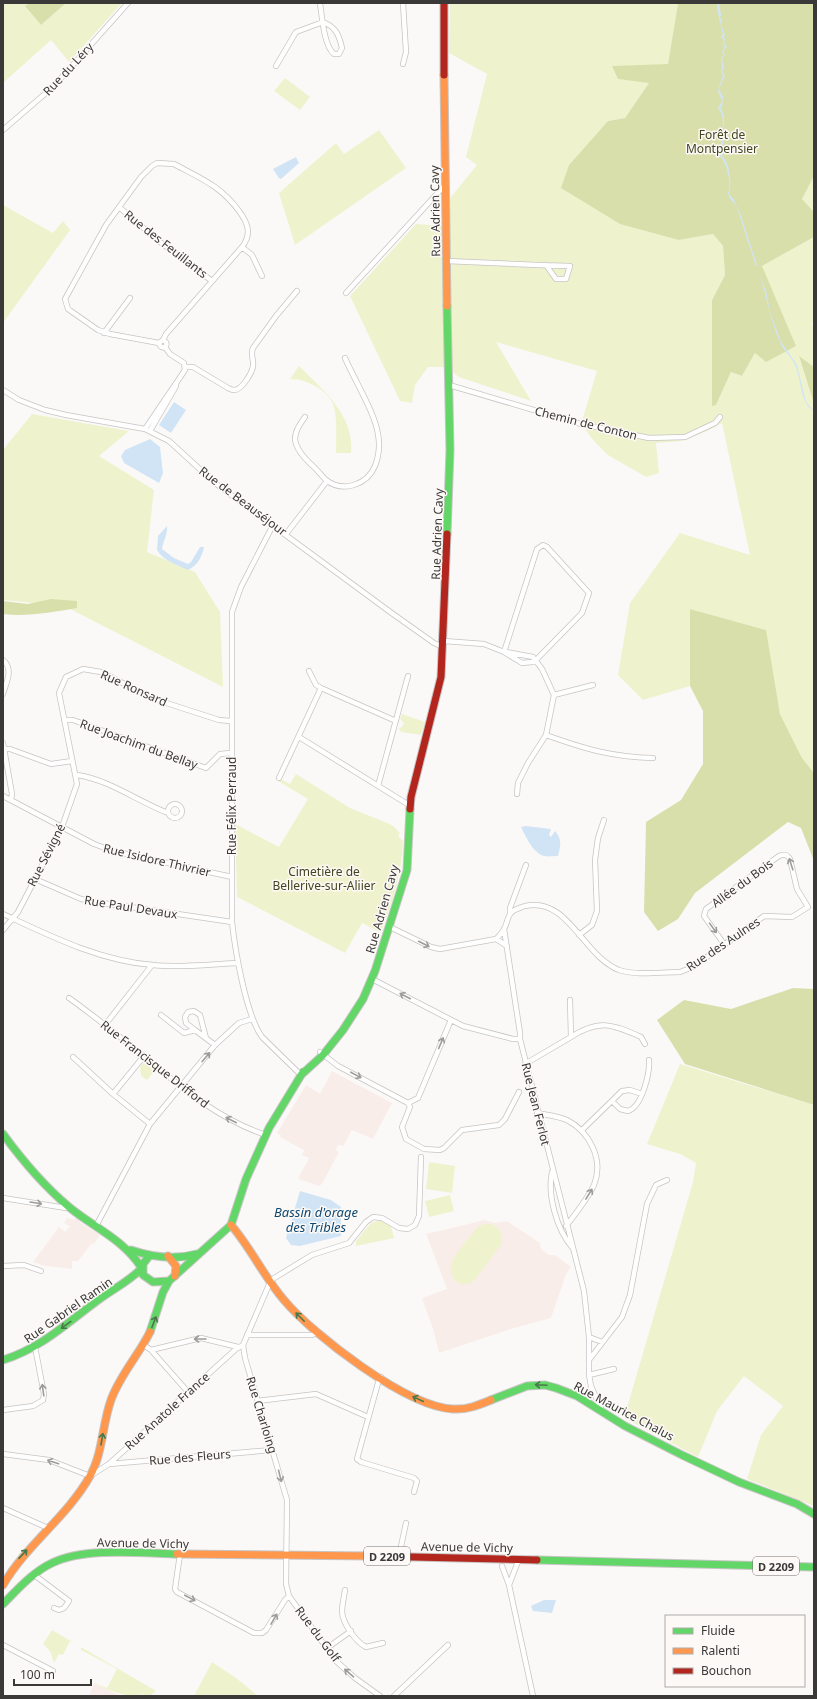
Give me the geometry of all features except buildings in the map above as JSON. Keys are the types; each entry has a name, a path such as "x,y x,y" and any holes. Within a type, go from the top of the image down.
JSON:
{"main road":[{"name":"Rue Adrien Cavy","path":"231,1225 239,1198 266,1135 285,1099 301,1075 331,1044 354,1014 372,979 390,927 407,870 409,805 441,677 444,644 450,450 445,185 444,3"},
{"path":"3,1134 5,1141 69,1206 127,1249 137,1259 143,1275 148,1280 163,1283 169,1281"},
{"path":"3,1584 16,1562 48,1528 90,1476 100,1448 107,1411 115,1387 127,1366 144,1345 156,1318 161,1294 169,1281 231,1225"},
{"name":"Rue Maurice Chalus","path":"231,1225 241,1236 286,1302 317,1333 402,1391 429,1404 451,1410 470,1408 517,1390 539,1384 551,1386 588,1402 624,1426 644,1436 740,1482 800,1506 814,1514"},
{"path":"127,1249 140,1254 183,1258 199,1254"},
{"path":"141,1268 144,1261 150,1255"},
{"path":"168,1256 176,1266 175,1276"},
{"name":"Rue Gabriel Ramin","path":"3,1360 22,1355 35,1347 103,1297 134,1277 141,1268"},
{"name":"Avenue de Vichy","path":"12,1593 33,1574 54,1562 86,1553 399,1556 814,1567"},
{"name":"D 2209","path":"3,1598 12,1593"},
{"name":"D 2209","path":"3,1604 12,1593"}],"street":[{"name":"Rue du Léry","path":"3,129 54,86 128,3"},
{"path":"276,66 296,32 323,22 332,26 339,35 342,48 339,54 334,54 329,50 323,22 320,3"},
{"path":"403,3 406,52 403,64"},
{"path":"161,342 166,334 242,247 248,237 248,224 231,200 212,184 174,164 161,163 152,166 141,177 106,225 65,299 66,306 71,311 104,333 166,343 164,347 170,354 184,363 185,367"},
{"path":"346,293 445,185"},
{"name":"Rue des Feuillants","path":"119,207 160,242 212,281"},
{"path":"242,247 252,255 262,276"},
{"path":"447,261 546,265 570,266 566,280 556,279 546,265"},
{"path":"185,367 193,367 228,388 234,390 240,388 252,370 253,365 251,353 253,348 276,316 297,291"},
{"path":"104,333 130,298"},
{"path":"304,417 296,434 297,446 308,462 327,481 342,486 352,486 364,481 372,472 379,450 378,432 375,422 345,358"},
{"path":"147,430 185,367"},
{"name":"Chemin de Conton","path":"449,385 581,424 649,438 685,437 715,424 720,417"},
{"name":"Rue de Beauséjour","path":"3,390 19,400 45,410 147,430 174,445 215,483 434,643 444,644"},
{"path":"286,534 327,481"},
{"name":"Rue Félix Perraud","path":"273,525 241,587 232,612 232,922 238,963 252,1018 262,1037 301,1075"},
{"path":"539,546 547,547 588,591 589,593 582,613 536,660 522,663 504,652 539,546"},
{"path":"444,644 476,642 504,652 530,656 536,660 554,695 546,735 518,782 517,794"},
{"path":"3,660 9,667 9,674 3,694"},
{"name":"Rue Ronsard","path":"77,776 72,761 59,693 61,684 66,677 73,672 90,669 101,672 154,699 219,720 231,721"},
{"path":"309,671 316,685 321,688 396,720"},
{"path":"378,786 408,676"},
{"path":"554,695 593,685"},
{"path":"279,778 321,688"},
{"name":"Rue Joachim du Bellay","path":"64,720 72,720 206,768 220,754 231,753"},
{"path":"546,735 587,750 626,757 653,758"},
{"path":"299,737 409,805"},
{"path":"3,744 12,794 11,800"},
{"path":"4,750 10,749 51,764 72,761"},
{"path":"77,776 124,791 155,808 168,813"},
{"name":"Rue Sévigné","path":"3,930 13,919 62,827 77,784 77,776"},
{"name":"Rue Isidore Thivrier","path":"3,796 94,844 113,851 232,877"},
{"path":"578,936 592,925 597,911 595,860 598,838 604,820"},
{"name":"Allée du Bois","path":"724,944 704,916 706,909 779,856 784,854 790,859 798,889 808,907"},
{"path":"496,939 504,929 526,864"},
{"name":"Rue Paul Devaux","path":"35,878 67,893 96,902 232,922"},
{"name":"Rue des Aulnes","path":"510,913 518,908 531,905 544,906 556,911 578,936 608,964 627,972 680,972 687,970 764,916 792,917 808,907"},
{"path":"3,914 92,952 152,965 190,966 238,963"},
{"path":"390,927 436,948 496,939 507,946"},
{"path":"504,929 507,946"},
{"name":"Rue Jean Ferlot","path":"507,946 525,1064 584,1291 589,1337 589,1375 591,1386 602,1411"},
{"path":"105,1025 152,965"},
{"path":"372,979 463,1026 513,1040 520,1039"},
{"name":"Rue Francisque Drifford","path":"69,998 198,1100 239,1124 266,1135"},
{"path":"570,1000 571,1038"},
{"path":"206,1038 200,1015 194,1011 188,1012 185,1018 186,1023 215,1045"},
{"path":"161,1015 184,1033 195,1030"},
{"path":"96,1226 150,1124 215,1045 239,1023 252,1018"},
{"path":"408,1103 418,1098 451,1020"},
{"path":"525,1064 528,1064 591,1026 617,1026 641,1037 644,1044"},
{"path":"321,1053 338,1066 408,1103 410,1107 402,1127 406,1139 424,1149 440,1150 444,1148 462,1130 499,1125 505,1119 519,1092"},
{"path":"113,1094 144,1056"},
{"path":"74,1057 113,1094 150,1124"},
{"path":"612,1101 620,1109 628,1111 637,1106 650,1071 649,1060"},
{"path":"582,1130 612,1101 626,1090 642,1094"},
{"path":"538,1112 562,1118 582,1130 590,1141 595,1154 598,1167 597,1176 589,1195 566,1226"},
{"path":"150,1350 201,1338 240,1346 247,1335 271,1280 312,1255 349,1243 366,1222 373,1217 382,1218 399,1228 408,1229 415,1225 419,1216 421,1157"},
{"name":"Rue Jean Ferlot","path":"553,1169 550,1190 561,1232 572,1247"},
{"path":"589,1360 598,1346 622,1317 630,1295 638,1257 643,1220 650,1195 656,1185 667,1180"},
{"path":"3,1198 66,1208 69,1206"},
{"path":"3,1266 24,1265 41,1271"},
{"path":"247,1335 312,1335 317,1333"},
{"path":"589,1337 602,1342"},
{"path":"589,1343 598,1346"},
{"path":"144,1345 188,1392"},
{"name":"Rue Anatole France","path":"90,1476 109,1464 240,1346"},
{"name":"Rue Charloing","path":"240,1346 245,1358 287,1500 286,1555"},
{"path":"3,1410 34,1406 43,1400 44,1394 35,1347"},
{"path":"589,1375 614,1369"},
{"path":"381,1377 368,1417 358,1460 414,1478 417,1482 414,1492"},
{"name":"Rue Jean Ferlot","path":"588,1402 591,1386"},
{"path":"257,1401 316,1394 368,1417"},
{"name":"Rue des Fleurs","path":"109,1464 272,1450"},
{"path":"3,1454 50,1460 90,1476"},
{"path":"3,1508 48,1528"},
{"path":"399,1556 406,1522"},
{"path":"180,1554 175,1589 177,1592 254,1633 262,1633 266,1630 289,1596"},
{"name":"Rue du Golf","path":"286,1555 286,1584 289,1596 326,1648 345,1670 380,1696"},
{"path":"509,1585 519,1559"},
{"path":"502,1566 509,1585 533,1696"},
{"path":"33,1574 69,1601 64,1608 59,1610 54,1608"},
{"path":"345,1590 342,1612 344,1620 359,1644 366,1647 383,1643"},
{"path":"326,1648 351,1631"},
{"path":"3,1645 53,1671"},
{"path":"394,1696 448,1646"}],"shaded area":[{"path":"332,1071 392,1103 373,1139 352,1130 343,1146 338,1145 336,1150 339,1152 322,1184 319,1186 298,1179 309,1158 302,1155 304,1150 280,1137 281,1135 277,1133 306,1085 320,1094"},
{"path":"76,1217 80,1220 79,1222 100,1235 94,1244 92,1243 78,1261 72,1261 72,1269 45,1266 33,1262 59,1227 65,1232 70,1226 64,1223 67,1218 74,1220"},
{"path":"485,1220 494,1223 507,1221 540,1243 541,1249 549,1255 555,1255 571,1267 566,1274 551,1318 511,1329 439,1353 433,1329 422,1298 447,1289 426,1234"},
{"path":"94,1683 121,1696 89,1696"}],"green space":[{"path":"3,3 30,3 26,7 41,25 66,3 122,3 69,62 51,40 3,83"},
{"path":"30,3 66,3 41,25 25,6"},
{"path":"450,3 678,3 668,64 618,79 650,82 625,118 608,121 679,240 713,234 723,246 725,275 712,300 716,405 731,372 742,376 755,353 762,266 814,237 814,322 812,324 814,329 814,367 799,357 814,404 814,773 802,758 780,714 765,630 690,609 690,686 643,700 618,675 630,603 680,533 750,555 722,423 682,441 656,443 659,473 646,477 608,455 594,441 581,424 597,371 496,342 531,401 459,377 446,367 428,367 415,385 412,403 400,401 350,296 416,224 442,226 442,208 477,165 466,157 487,74 449,53"},
{"name":"Forêt de Montpensier","path":"678,3 814,3 814,176 802,199 814,212 814,237 762,266 796,346 766,362 755,353 742,376 731,372 716,405 712,406 712,300 725,275 723,246 713,234 679,240 620,224 561,188 569,165 608,121 625,118 649,83 618,79 612,66 668,64"},
{"path":"285,78 310,97 300,110 274,91"},
{"path":"379,130 406,168 295,245 279,193 336,143 344,154"},
{"path":"814,176 814,212 802,199"},
{"path":"3,205 53,233 63,221 70,230 3,323"},
{"path":"799,356 814,367 814,404"},
{"path":"299,366 327,394 336,405 343,416 348,427 351,440 351,453 336,453 336,417 330,398 312,384 290,379"},
{"path":"32,414 129,431 99,456 154,490 147,552 195,572 220,612 223,687 64,606 3,600 3,450"},
{"path":"51,599 77,601 77,608 31,614 3,614 3,601 28,604"},
{"path":"690,609 766,630 780,714 802,758 814,773 814,861 801,828 788,822 695,893 678,919 658,931 644,912 646,822 681,800 703,764 703,711 690,686"},
{"path":"402,714 425,722 421,735 400,731 399,728 402,727 404,723 400,719"},
{"name":"Cimetière de Bellerive-sur-Aliier","path":"296,774 350,808 392,825 400,833 398,836 403,841 401,865 393,899 381,933 362,923 345,953 237,897 235,824 279,847 308,799 278,781 279,778 290,784"},
{"path":"793,988 814,989 814,1105 685,1064 657,1020 684,1000 731,1009"},
{"path":"144,1061 155,1070 147,1080 141,1076 140,1067"},
{"path":"680,1064 814,1105 814,1506 747,1479 761,1435 783,1406 744,1376 717,1411 698,1457 624,1418 693,1182 696,1163 680,1154 647,1144"},
{"path":"429,1162 455,1166 452,1193 426,1189"},
{"path":"450,1195 454,1211 429,1217 425,1201"},
{"path":"380,1220 391,1226 394,1238 356,1246 356,1241 371,1223"},
{"path":"492,1224 499,1229 502,1236 501,1245 475,1280 468,1284 460,1284 453,1278 451,1272 451,1265 454,1257 475,1230 479,1226"},
{"path":"52,1630 81,1647 70,1641 63,1655 59,1654 54,1663 50,1651 43,1644"},
{"path":"81,1647 156,1691 150,1696 144,1696 143,1694 124,1695 94,1683 107,1688 117,1669 81,1650"},
{"path":"212,1662 236,1678 258,1696 194,1696"}],"water":[{"path":"717,3 719,3 720,18 722,20 721,24 725,35 723,37 725,39 724,43 727,47 723,50 725,55 722,59 724,68 722,72 725,75 719,89 723,97 722,107 720,108 724,119 724,127 721,129 724,141 721,148 724,152 722,156 729,168 729,194 734,200 741,216 757,265 756,266 736,205 730,199 728,193 728,174 725,163 720,156 722,152 719,147 722,141 719,129 723,127 723,122 722,115 718,108 722,101 718,91 723,75 721,72 721,58 724,55 722,51 725,46 723,44 724,40 721,37 723,34 718,14"},
{"path":"296,157 299,163 281,179 279,178 273,169"},
{"path":"757,269 766,291 770,310"},
{"path":"771,314 781,342 797,365 806,402 803,397 795,365 781,345"},
{"path":"174,402 186,410 171,433 159,425"},
{"path":"150,439 160,447 163,473 159,483 124,463 121,456 125,450"},
{"path":"167,526 167,532 162,549 174,558 188,564 191,562 200,547 204,547 199,560 188,570 167,560 157,550 158,536"},
{"path":"526,826 551,829 549,835 551,837 555,831 560,842 558,856 544,856 536,852 521,827"},
{"name":"Bassin d'orage des Tribles","path":"300,1191 331,1200 341,1207 341,1236 300,1246 291,1245 286,1238"},
{"path":"544,1600 556,1600 552,1613 533,1611 531,1606"}],"traffic: fast":[{"path":"447,306 450,450 447,534"},
{"path":"301,1075 323,1055 343,1030 363,999 375,971 407,870 410,809"},
{"path":"150,1255 143,1264 143,1275 153,1282 169,1281 231,1225 246,1179 269,1128 303,1072"},
{"path":"3,1134 42,1182 69,1207 117,1241 134,1257 141,1267"},
{"path":"131,1250 164,1257 180,1257 197,1254"},
{"path":"3,1360 17,1355 43,1341 101,1298 127,1281 141,1269"},
{"path":"150,1332 163,1292 169,1281"},
{"path":"491,1400 527,1386 545,1385 556,1388 577,1396 625,1426 682,1455 739,1482 797,1504 814,1514"},
{"path":"3,1604 38,1571 65,1558 113,1552 177,1554"},
{"path":"537,1560 814,1567"}],"traffic: slow":[{"path":"444,75 447,306"},
{"path":"231,1225 284,1300 316,1332 362,1367 411,1396 434,1405 453,1409 463,1409 491,1400"},
{"path":"168,1256 176,1266 175,1276"},
{"path":"3,1585 23,1556 70,1505 90,1476 98,1458 111,1400 124,1374 150,1332"},
{"path":"177,1554 370,1556"}],"traffic: jam":[{"path":"444,3 444,75"},
{"path":"410,809 411,797 441,677 447,534"},
{"path":"370,1556 537,1560"}]}
